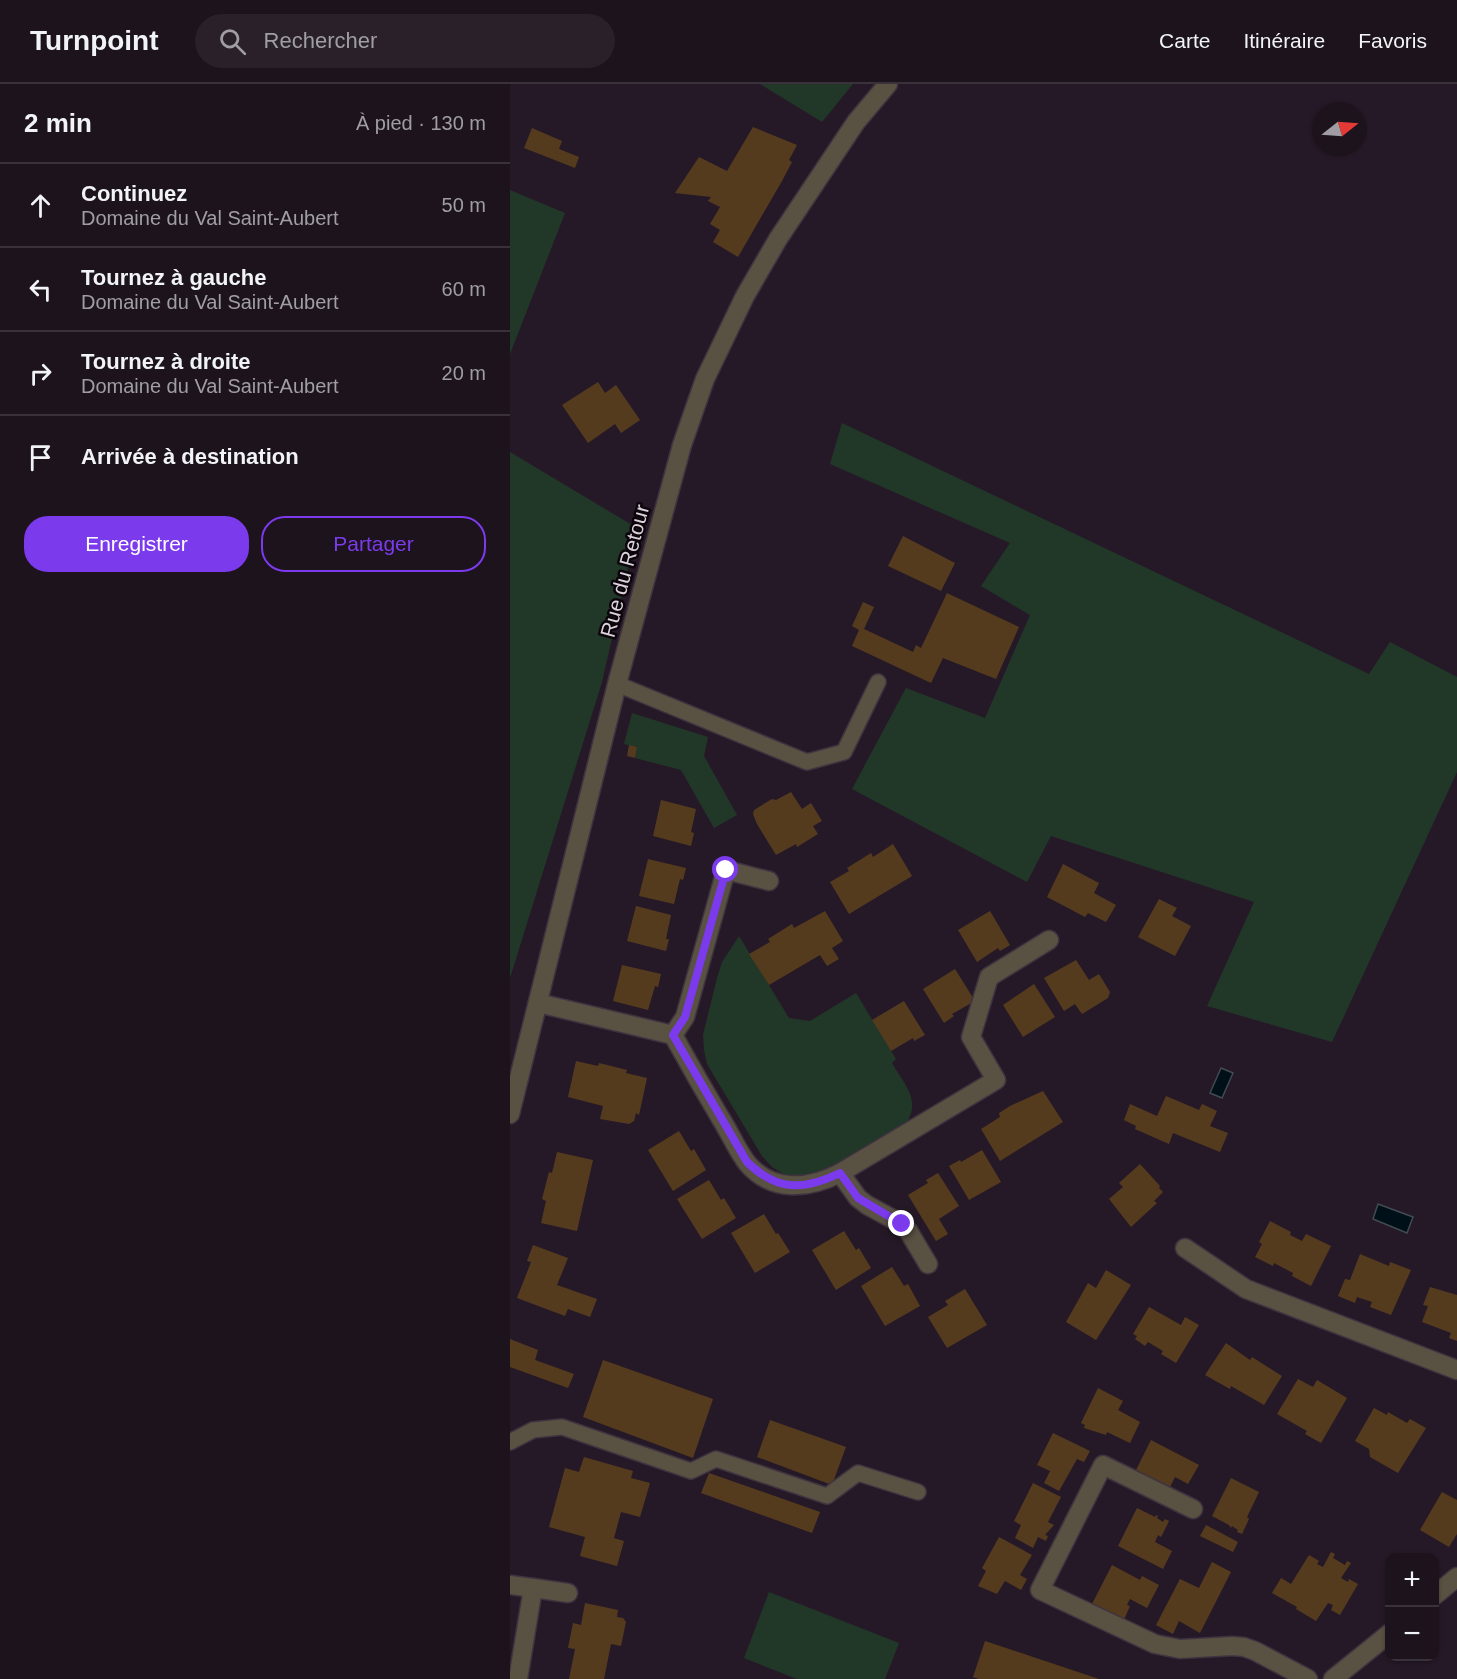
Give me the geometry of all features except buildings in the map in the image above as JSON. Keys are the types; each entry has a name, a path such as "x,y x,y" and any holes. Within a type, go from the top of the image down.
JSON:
{"street":[{"name":"Rue du Retour","path":"510,1114 617,684 682,445 705,379 746,296 782,232 856,122 888,84"},
{"path":"673,1035 685,1017 726,870 769,881"},
{"path":"538,1003 673,1035 747,1162 757,1172 779,1184 791,1186 817,1183 840,1173 996,1080 971,1037 989,977 1049,940"},
{"path":"840,1173 858,1198 902,1224 928,1264"},
{"path":"1185,1248 1246,1289 1457,1370"},
{"path":"1193,1509 1103,1465 1040,1590 1155,1644 1180,1648 1244,1647 1308,1679"},
{"path":"1439,1592 1457,1577"},
{"path":"510,1585 568,1593"},
{"path":"518,1679 533,1588"},
{"path":"1333,1679 1385,1636"}],"lane":[{"path":"617,684 807,762 844,752 878,682"},
{"path":"510,1442 533,1430 562,1427 691,1471 716,1459 827,1496 858,1473 918,1492"}],"green space":[{"path":"760,84 853,84 822,122"},
{"path":"510,190 565,213 510,354"},
{"path":"842,423 1369,674 1390,642 1457,677 1457,772 1332,1042 1207,1006 1254,902 1051,836 1027,882 852,789 906,688 985,718 1030,615 981,586 1010,543 830,464"},
{"path":"510,452 637,528 602,682 510,978"},
{"path":"632,713 708,737 704,756 737,815 714,828 681,770 635,758 637,747 624,744"},
{"path":"739,936 789,1018 810,1021 856,993 896,1059 892,1063 910,1093 912,1108 905,1125 819,1175 799,1178 787,1176 772,1167 762,1156 707,1064 703,1035 717,978 722,962"},
{"path":"769,1592 899,1643 885,1679 797,1679 744,1658"}],"shaded area":[{"path":"1221,1068 1233,1073 1222,1098 1210,1093"},
{"path":"1378,1204 1413,1217 1407,1233 1373,1219"}],"route":[{"path":"726,870 685,1017 673,1035 747,1162 757,1172 779,1184 791,1186 817,1183 840,1173 858,1198 902,1224"}]}
